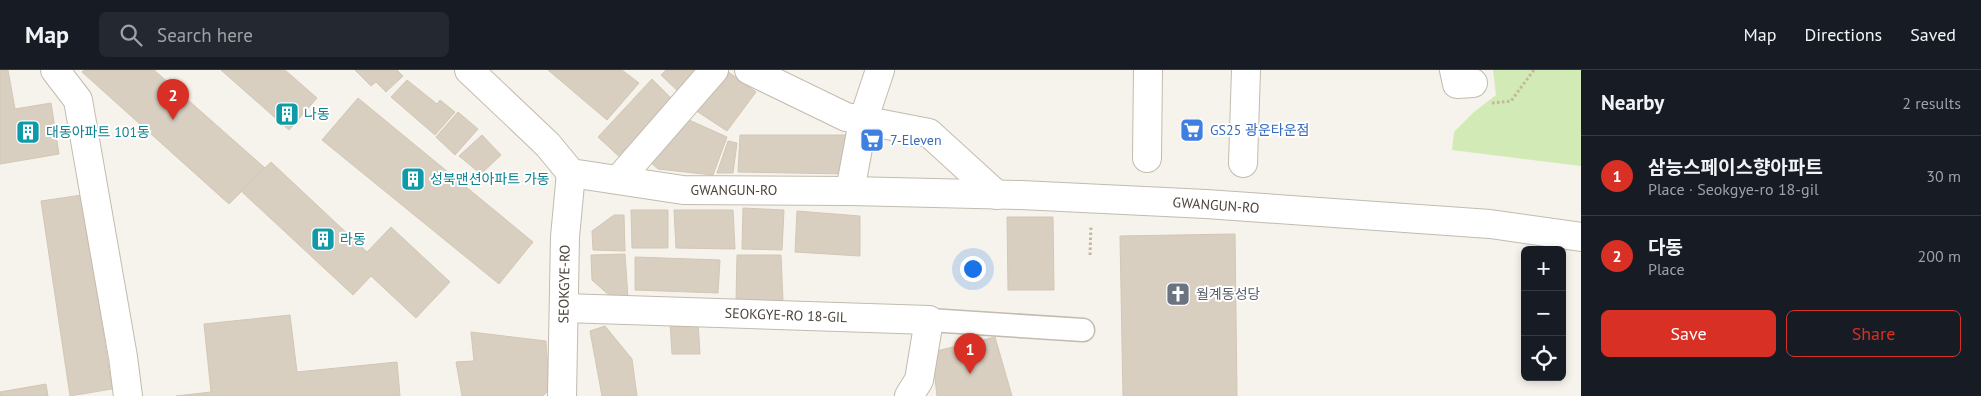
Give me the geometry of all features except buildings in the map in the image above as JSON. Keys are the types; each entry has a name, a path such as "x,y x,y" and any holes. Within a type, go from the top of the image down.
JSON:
{"street":[{"path":"55,70 78,100 123,357 128,396"},
{"path":"619,179 714,70"},
{"path":"749,70 846,117 929,133 998,195"},
{"path":"850,191 864,121 880,70"},
{"path":"1147,158 1148,70"},
{"path":"1243,162 1246,70"},
{"path":"474,72 548,145 572,173"},
{"name":"GWANGUN-RO","path":"572,173 683,190 850,191 1206,204 1481,223 1581,237"},
{"name":"SEOKGYE-RO","path":"562,396 565,237 572,173"},
{"name":"SEOKGYE-RO 18-GIL","path":"564,308 929,320"},
{"path":"909,396 919,380 929,320 1083,330"}],"green space":[{"path":"1493,70 1581,70 1581,166 1452,150 1454,132 1474,112 1496,95"}],"place":[{"name":"나동","path":"287,114"},
{"name":"다동","path":"173,120"},
{"name":"GS25 광운타운점","path":"1192,130"},
{"name":"대동아파트 101동","path":"28,132"},
{"name":"7-Eleven","path":"872,140"},
{"name":"성북맨션아파트 가동","path":"413,179"},
{"name":"라동","path":"323,239"},
{"name":"월계동성당","path":"1178,294"},
{"name":"삼능스페이스향아파트","path":"970,374"}]}
